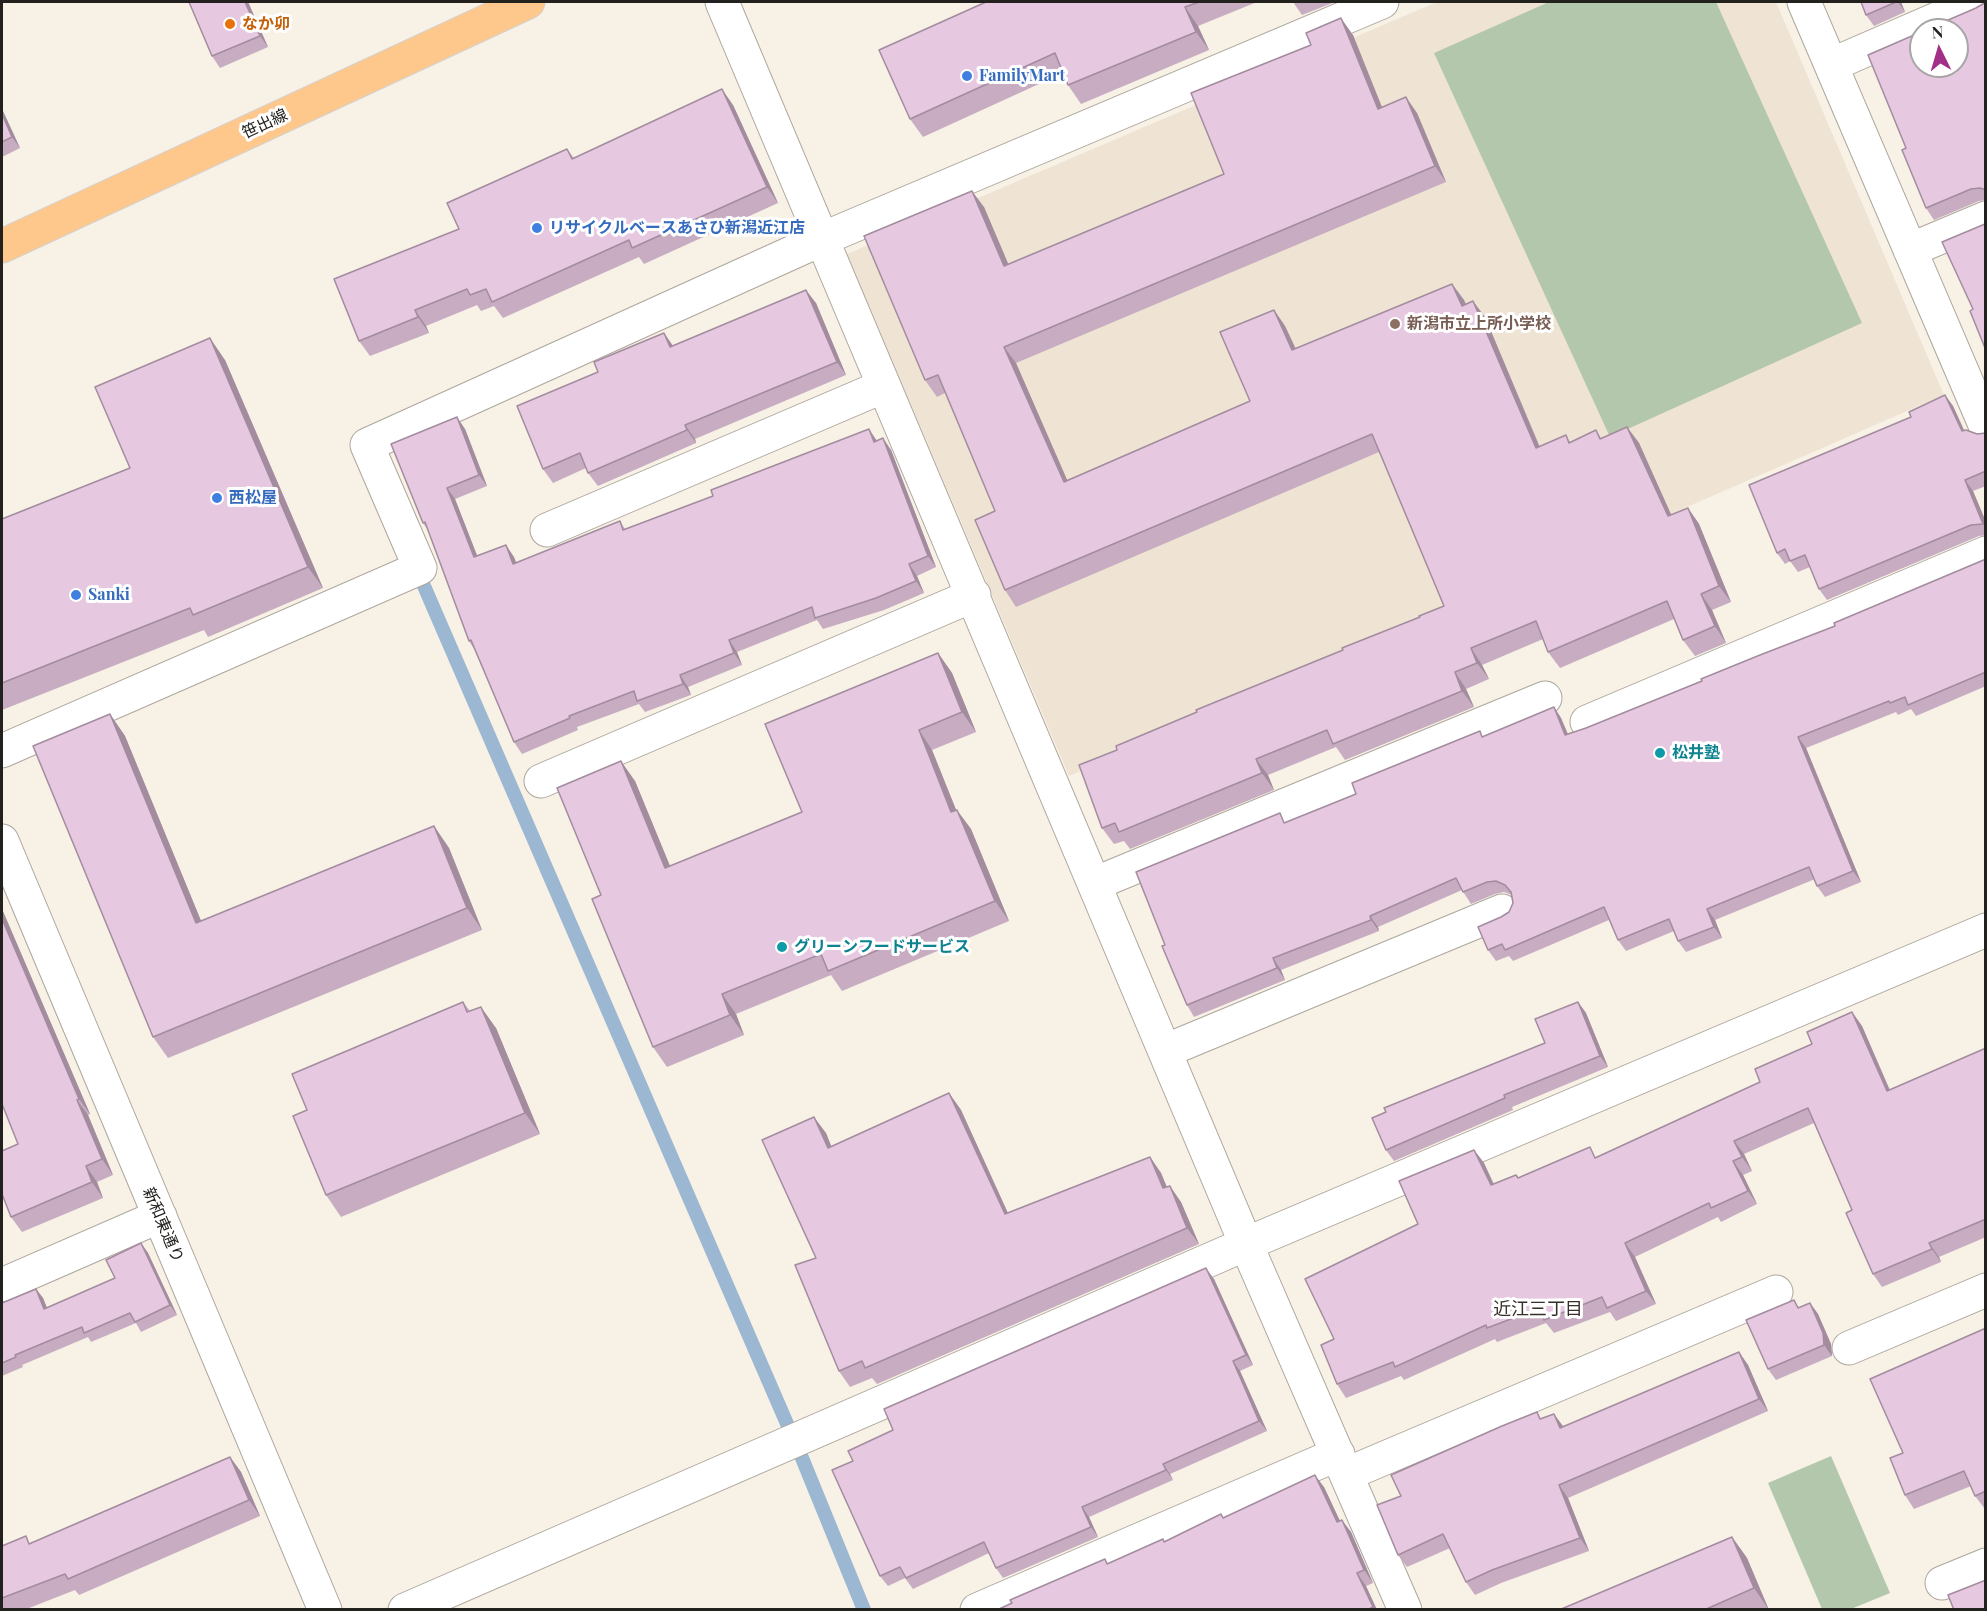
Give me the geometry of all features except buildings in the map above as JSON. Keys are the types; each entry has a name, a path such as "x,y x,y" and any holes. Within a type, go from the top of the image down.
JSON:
{"main road":[{"name":"笹出線","path":"2,246 528,2"}],"street":[{"path":"722,2 1246,1244 1406,1610"},
{"path":"2,750 420,568 367,445 822,239 1382,2"},
{"path":"1804,2 1984,417"},
{"path":"1831,65 1976,2"},
{"path":"1910,249 1986,218"},
{"path":"547,530 884,386"},
{"path":"1587,722 1986,553"},
{"path":"541,781 974,595"},
{"path":"1094,884 1545,698"},
{"name":"新和東通り","path":"2,840 325,1610"},
{"path":"1165,1051 1502,911"},
{"path":"405,1610 1246,1244 1986,930"},
{"path":"2,1285 160,1216"},
{"path":"1849,1348 1986,1290"},
{"path":"977,1610 1776,1292"},
{"path":"1942,1583 1986,1565"}],"shaded area":[{"name":"新潟市立上所小学校","path":"1437,2 1776,2 1944,395 1069,776 847,254"}],"green space":[{"path":"1549,2 1716,2 1862,323 1610,437 1434,53"},
{"path":"1831,1456 1890,1593 1851,1609 1822,1609 1768,1483"}],"waterway":[{"path":"424,586 788,1426"},
{"path":"802,1458 864,1610"}],"place":[{"name":"なか卯","path":"230,24"},
{"name":"FamilyMart","path":"967,76"},
{"name":"リサイクルベースあさひ新潟近江店","path":"537,228"},
{"name":"新潟市立上所小学校","path":"1395,324"},
{"name":"西松屋","path":"217,498"},
{"name":"Sanki","path":"76,595"},
{"name":"松井塾","path":"1660,753"},
{"name":"グリーンフードサービス","path":"782,947"}],"district":[{"name":"近江三丁目","path":"1538,1309"}]}
